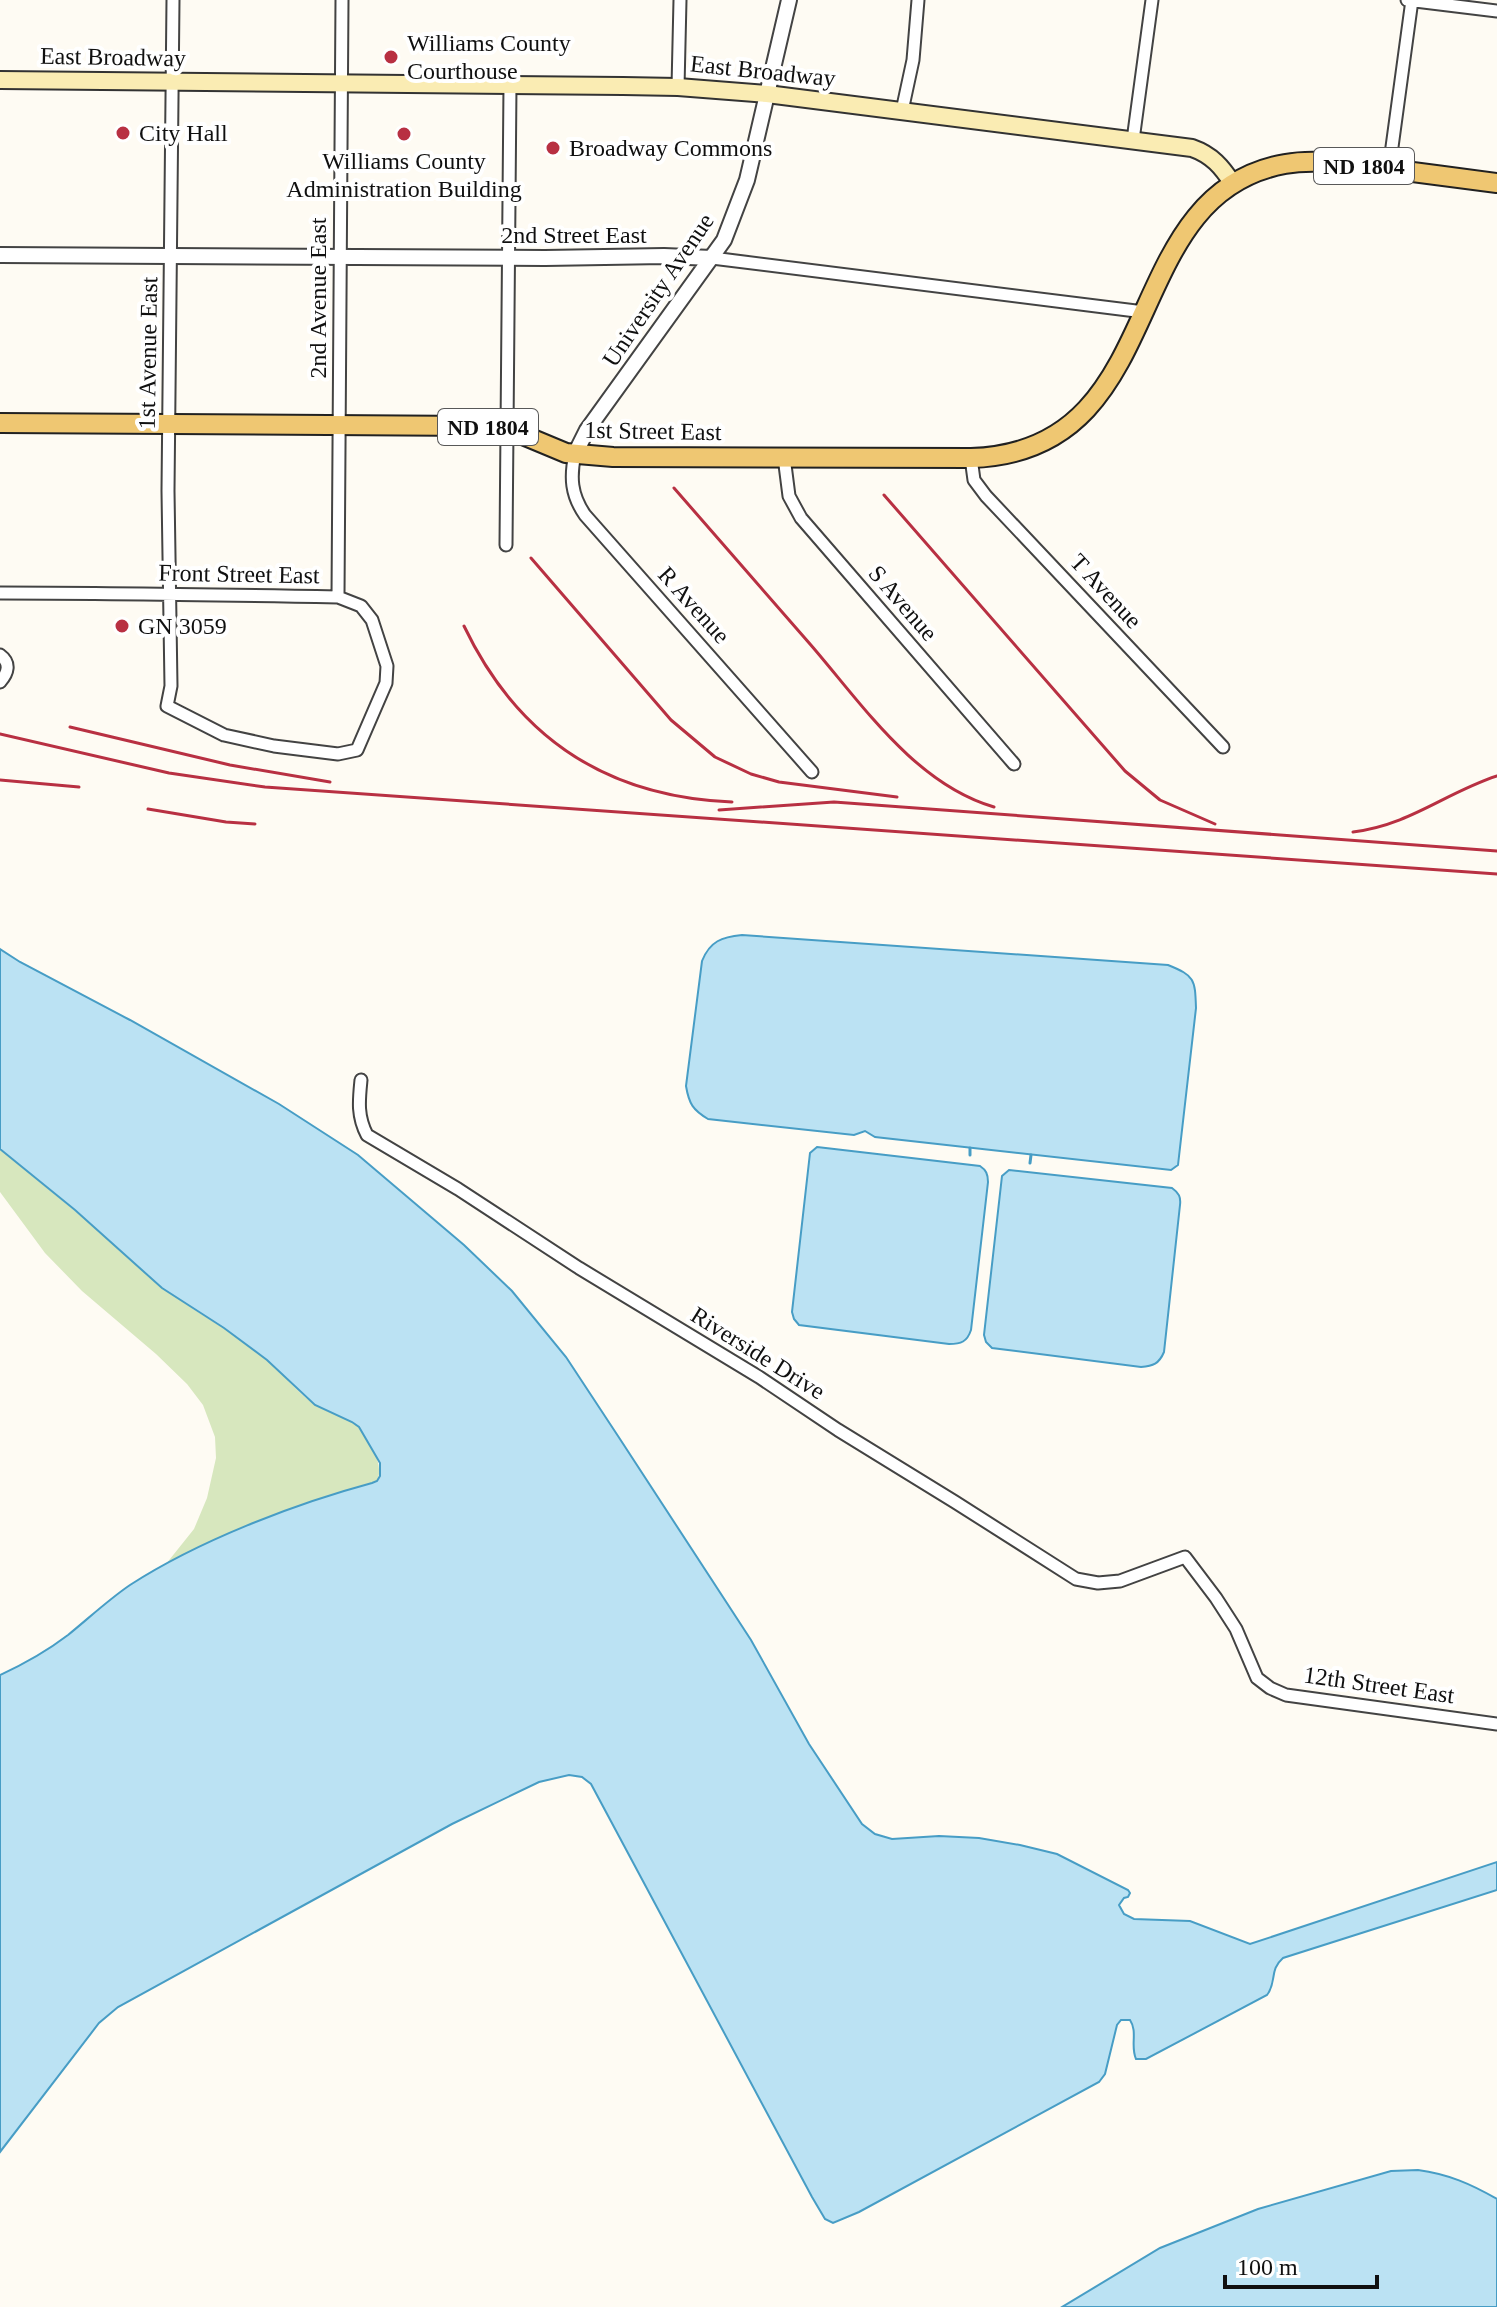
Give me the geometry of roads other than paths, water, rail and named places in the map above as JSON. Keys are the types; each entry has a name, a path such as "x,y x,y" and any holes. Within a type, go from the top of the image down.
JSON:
{"main road":[{"name":"East Broadway","path":"0,80 678,87 767,94 1183,146 1201,151 1216,161 1233,184"},
{"name":"ND 1804","path":"1144,312 1187,228 1207,205 1233,184 1265,170 1301,162 1335,163 1497,183"},
{"name":"1st Street East","path":"0,423 477,426 506,429 557,450 613,457 971,458 1007,455 1038,445 1080,417 1105,389 1144,312"}],"street":[{"name":"1st Avenue East","path":"167,706 171,686 169,424 173,0"},
{"name":"2nd Avenue East","path":"338,597 342,0"},
{"path":"678,87 680,0"},
{"name":"University Avenue","path":"575,454 587,430 724,240 741,200 789,0"},
{"path":"902,111 913,60 918,0"},
{"path":"1133,140 1152,0"},
{"path":"1389,169 1410,0 1497,11"},
{"path":"506,545 510,85"},
{"name":"2nd Street East","path":"0,255 712,258 1144,312"},
{"name":"R Avenue","path":"575,454 573,495 585,515 812,772"},
{"name":"S Avenue","path":"784,457 789,496 801,518 1014,764"},
{"name":"T Avenue","path":"971,458 974,480 986,496 1223,747"},
{"name":"Front Street East","path":"0,593 338,597 361,606 372,620 387,666 386,683 357,750 338,754 274,746 224,735 167,706"},
{"path":"0,655 8,666 0,682"},
{"name":"Riverside Drive","path":"361,1080 359,1113 367,1135 759,1377 1076,1579 1098,1583 1120,1581 1185,1557"},
{"name":"12th Street East","path":"1185,1557 1236,1629 1257,1678 1270,1688 1286,1695 1497,1724"}],"water":[{"path":"742,935 1168,965 1184,972 1194,985 1196,1008 1178,1165 1171,1170 875,1137 865,1131 854,1135 708,1119 692,1106 686,1086 702,961 718,941"},
{"path":"0,949 279,1104 358,1155 464,1245 512,1291 566,1357 751,1640 809,1744 862,1824 875,1834 892,1839 939,1836 979,1838 1057,1854 1128,1890 1128,1897 1119,1905 1124,1914 1134,1919 1190,1921 1250,1944 1497,1862 1497,1890 1283,1958 1276,1967 1267,1995 1146,2059 1136,2059 1132,2025 1130,2020 1121,2020 1117,2025 1105,2074 1099,2082 859,2212 833,2223 825,2219 812,2197 591,1784 582,1777 569,1775 539,1782 452,1824 118,2007 99,2023 0,2152 0,1675 52,1646 122,1591 157,1569 247,1525 377,1481 380,1463 359,1427 315,1405 267,1360 162,1288 75,1210 0,1149"},
{"path":"817,1147 980,1166 985,1171 988,1182 971,1330 965,1340 949,1344 799,1325 794,1319 792,1312 810,1153"},
{"path":"1009,1170 1172,1188 1178,1193 1180,1205 1164,1352 1158,1362 1141,1367 992,1348 986,1342 984,1335 1002,1176"},
{"path":"1418,2170 1459,2180 1497,2199 1497,2307 1062,2307 1160,2248 1258,2209 1391,2171"}],"waterway":[{"path":"970,1148 970,1155"},
{"path":"1030,1163 1031,1155"}],"railway":[{"path":"674,488 892,739 939,780 966,796 994,807"},
{"path":"884,495 1125,771 1160,800 1215,824"},
{"path":"531,558 671,720 715,757 751,774 779,782 897,797"},
{"path":"464,626 486,666 511,700 540,730 572,754 607,774 645,788 687,798 732,802"},
{"path":"70,727 230,765 330,782"},
{"path":"0,734 169,773 265,787 1497,874"},
{"path":"1353,832 1392,823 1497,776"},
{"path":"0,780 79,787"},
{"path":"719,810 834,802 1497,851"},
{"path":"148,809 255,824"}],"place":[{"name":"Williams County Courthouse","path":"391,57"},
{"name":"City Hall","path":"123,133"},
{"name":"Williams County Administration Building","path":"404,134"},
{"name":"Broadway Commons","path":"553,148"},
{"name":"GN 3059","path":"122,626"}]}
